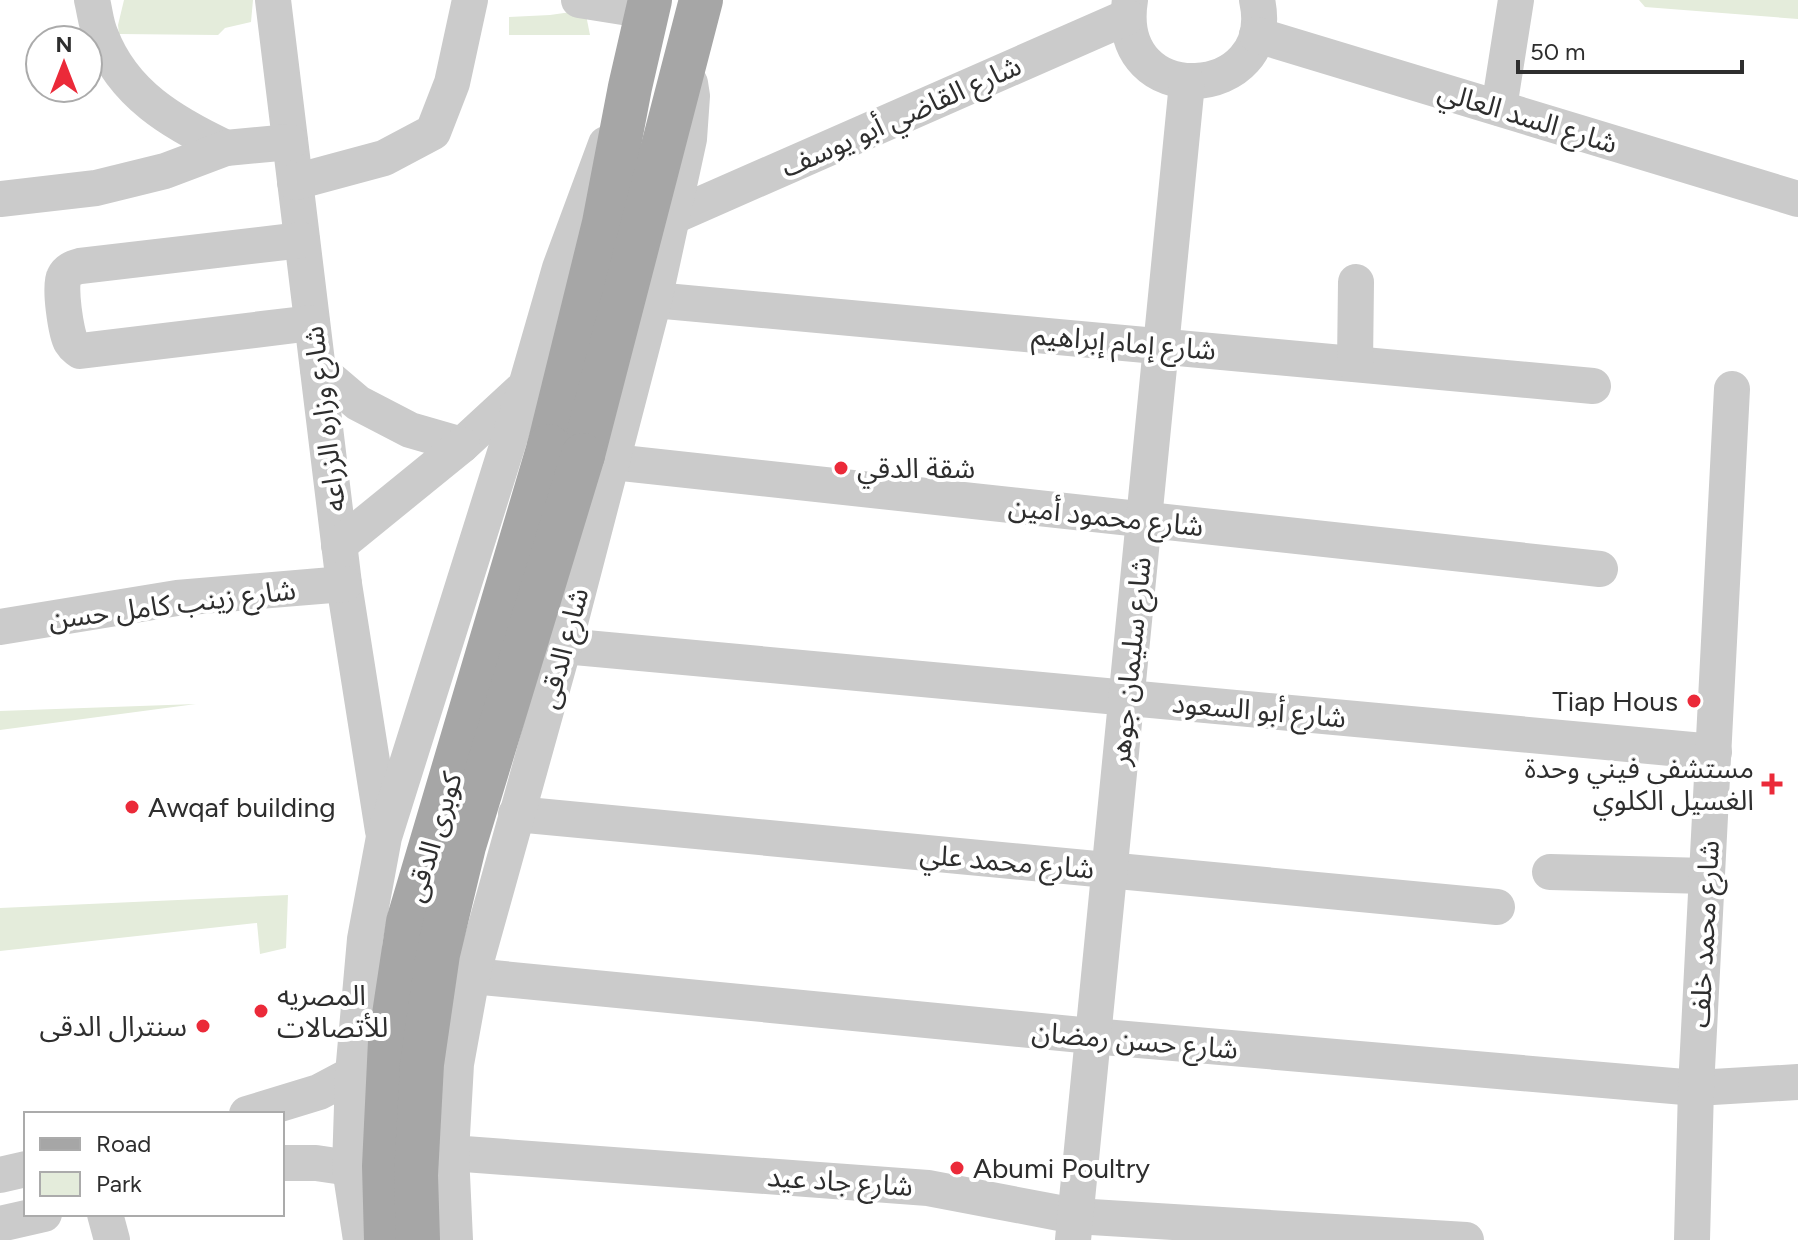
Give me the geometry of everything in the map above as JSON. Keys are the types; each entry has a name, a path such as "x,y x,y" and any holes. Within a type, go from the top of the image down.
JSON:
{"main road":[{"name":"شارع الدقى","path":"582,454 701,0"},
{"name":"شارع الدقى","path":"582,454 604,223 649,5"},
{"name":"كوبرى الدقى","path":"386,1240 384,1166 390,1041 408,922 582,454"},
{"name":"كوبرى الدقى","path":"418,1240 416,1175 422,1064 438,954 464,846 582,454"}],"street":[{"path":"92,0 101,36 121,75 152,107 189,131 226,148"},
{"name":"شارع وزاره الزراعه","path":"273,0 344,584 384,837"},
{"path":"295,182 384,158 433,132 452,83 470,0"},
{"path":"579,0 649,5"},
{"path":"1499,108 1516,0"},
{"path":"1128,8 1135,48 1144,61 1164,75 1187,83 1210,81 1231,71 1247,55 1257,17"},
{"name":"شارع القاضي أبو يوسف","path":"674,216 1128,8"},
{"name":"شارع السد العالي","path":"1257,17 1499,108 1798,199"},
{"name":"شارع الدقى","path":"455,1240 451,1153 456,1064 472,976 564,646 582,454 654,300 674,216 689,139 692,96 686,58"},
{"name":"شارع سليمان جوهر","path":"1074,1228 1187,83"},
{"name":"شارع الدقى","path":"361,1240 350,1168 353,1074 365,939 384,837 560,268 630,87"},
{"path":"0,199 96,188 131,181 226,148 290,142"},
{"path":"302,240 80,266 64,275 61,285 68,337 72,346 80,351 312,323"},
{"path":"1355,364 1356,282"},
{"name":"شارع إمام إبراهيم","path":"654,300 1593,386"},
{"path":"318,369 358,403 410,430 462,445"},
{"path":"339,545 462,445 526,386"},
{"name":"شارع محمد خلف","path":"1692,1240 1696,1088 1732,389"},
{"name":"شارع محمود أمين","path":"582,454 1144,520 1600,569"},
{"name":"شارع زينب كامل حسن","path":"0,627 177,598 344,584"},
{"name":"شارع أبو السعود","path":"564,646 1714,752"},
{"name":"شارع محمد علي","path":"516,814 1497,907"},
{"path":"1550,872 1707,876"},
{"name":"شارع حسن رمضان","path":"472,976 1092,1036 1696,1088 1798,1082"},
{"path":"254,1112 319,1092 353,1074"},
{"name":"شارع جاد عيد","path":"451,1153 928,1188 1074,1228 1466,1240"},
{"path":"284,1163 316,1163 350,1168 377,1197 402,1206 427,1209 453,1204"},
{"path":"0,1175 24,1169"},
{"path":"0,1224 35,1216"},
{"path":"106,1216 112,1240"}],"green space":[{"path":"124,0 253,0 251,22 225,28 218,35 119,34"},
{"path":"1639,0 1798,0 1798,19 1645,7"},
{"path":"585,10 590,35 509,35 509,17"},
{"path":"196,704 0,730 0,711"},
{"path":"288,895 286,948 260,954 257,923 0,951 0,908"}],"place":[{"name":"شقة الدقي","path":"841,468"},
{"name":"Tiap Hous","path":"1694,701"},
{"name":"مستشفي فيني وحدة الغسيل الكلوي","path":"1772,784"},
{"name":"Awqaf building","path":"132,807"},
{"name":"المصريه للأتصالات","path":"261,1011"},
{"name":"سنترال الدقى","path":"203,1026"},
{"name":"Abumi Poultry","path":"957,1168"}]}
